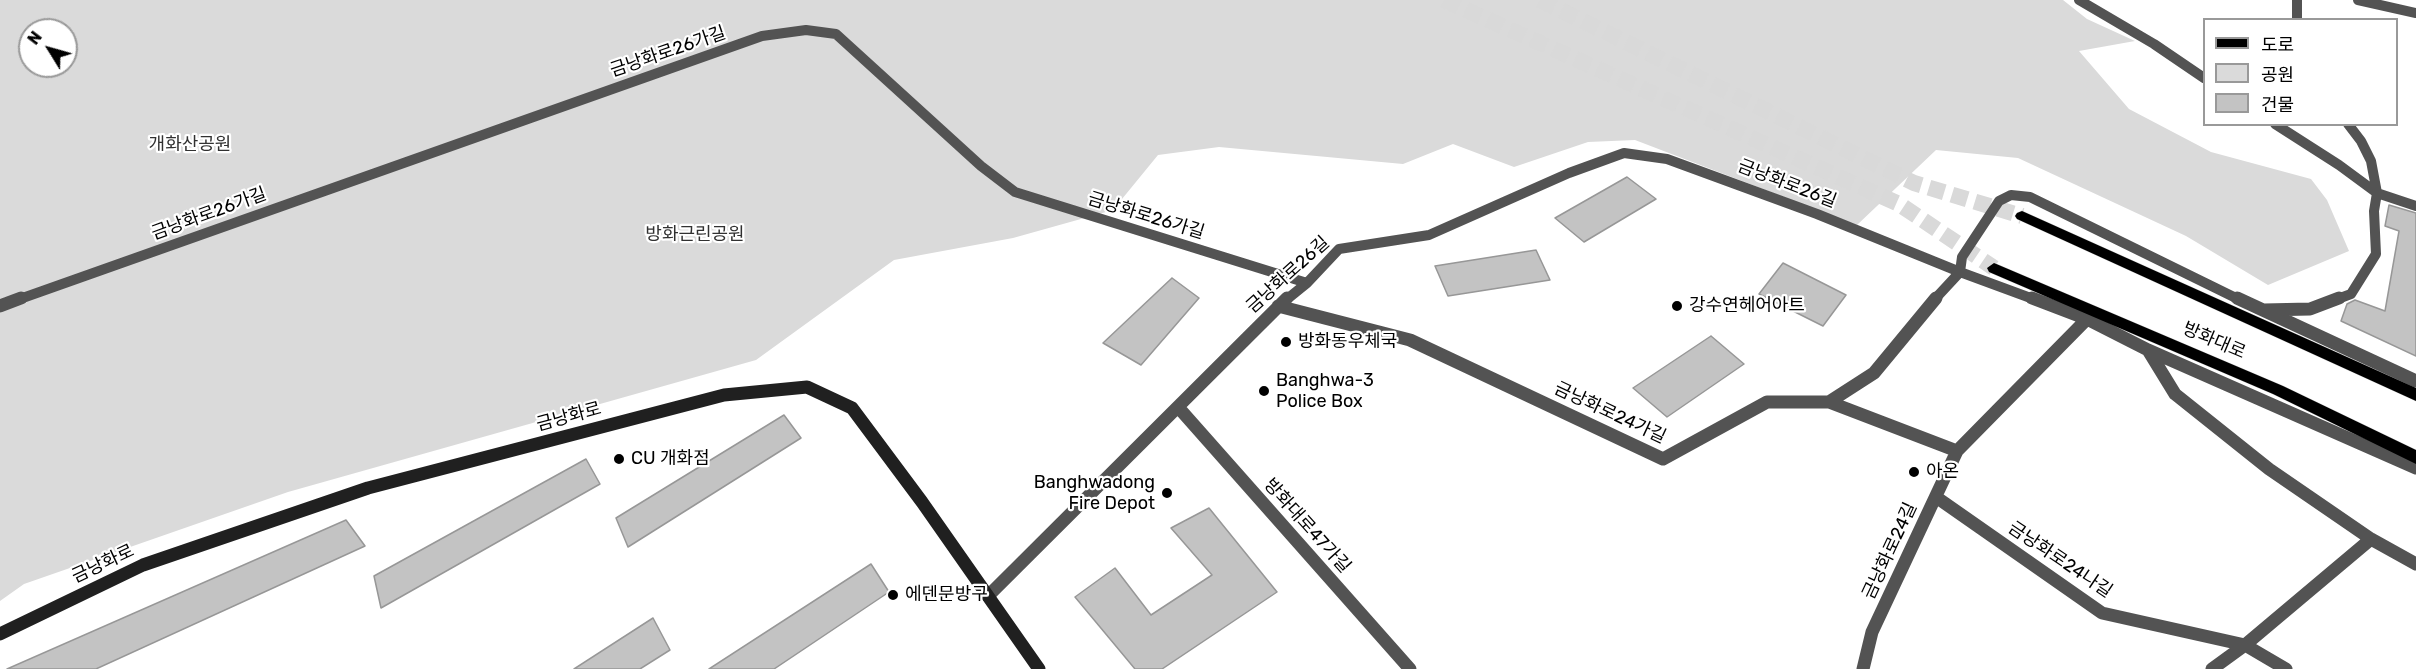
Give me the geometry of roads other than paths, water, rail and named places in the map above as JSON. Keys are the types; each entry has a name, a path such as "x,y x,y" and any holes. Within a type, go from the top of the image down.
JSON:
{"main road":[{"name":"방화대로","path":"2022,216 2416,395"},
{"name":"방화대로","path":"1994,268 2278,390 2416,457"}],"street":[{"path":"2079,0 2154,44 2203,77"},
{"path":"2296,18 2297,0"},
{"path":"2358,0 2416,13"},
{"name":"금낭화로26가길","path":"0,306 762,36 806,30 836,34 974,160 1015,192 1307,283"},
{"path":"2278,126 2339,165 2377,193 2416,206"},
{"path":"2260,310 2310,309 2351,294 2376,254 2374,211 2377,193 2371,161 2361,141 2350,126"},
{"name":"금낭화로26길","path":"987,596 1278,306 1307,283 1339,249 1429,235 1569,174 1624,153 1667,159 1817,214 1960,273 2087,319 2148,350 2416,468"},
{"path":"1829,402 1874,373 1925,310 1960,273 1962,257 1999,201 2011,195 2030,197 2260,310 2416,381"},
{"name":"금낭화로24가길","path":"1278,306 1410,340 1663,459 1767,402 1829,402 1957,451"},
{"path":"1957,451 2087,319"},
{"path":"2148,350 2175,394 2269,469 2371,539 2416,564"},
{"name":"금낭화로","path":"0,634 143,565 368,488 724,395 807,387 852,408 1039,669"},
{"name":"방화대로47가길","path":"1178,407 1410,669"},
{"name":"금낭화로24길","path":"1863,669 1872,632 1957,451"},
{"name":"금낭화로24나길","path":"1936,497 2102,613 2245,645 2286,669"},
{"path":"2212,669 2245,645 2371,539"}],"tunnel":[{"path":"1444,0 1899,204 1994,268"},
{"path":"1540,0 1914,183 2022,216"}],"place":[{"name":"강수연헤어아트","path":"1677,306"},
{"name":"방화동우체국","path":"1286,342"},
{"name":"Banghwa-3 Police Box","path":"1264,391"},
{"name":"CU 개화점","path":"619,459"},
{"name":"아온","path":"1914,472"},
{"name":"Banghwadong Fire Depot","path":"1167,493"},
{"name":"에덴문방구","path":"893,595"}],"park label":[{"name":"개화산공원","path":"190,145"},
{"name":"방화근린공원","path":"695,235"}]}
